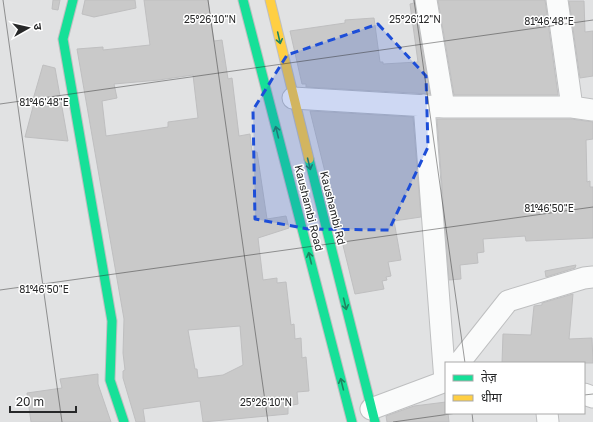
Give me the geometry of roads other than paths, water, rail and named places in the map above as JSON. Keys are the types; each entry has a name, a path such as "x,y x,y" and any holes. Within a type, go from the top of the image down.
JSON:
{"main road":[{"path":"72,0 63,39 112,320 110,380 124,422"},
{"name":"Kaushambi Road","path":"243,0 352,422"},
{"name":"Kaushambi Rd","path":"270,0 293,98 373,415"}],"street":[{"path":"426,0 434,106 445,362"},
{"path":"557,0 572,107"},
{"path":"293,98 434,106 572,107 593,110"},
{"path":"460,362 508,301 584,278 593,277"},
{"path":"373,415 445,381"}]}
